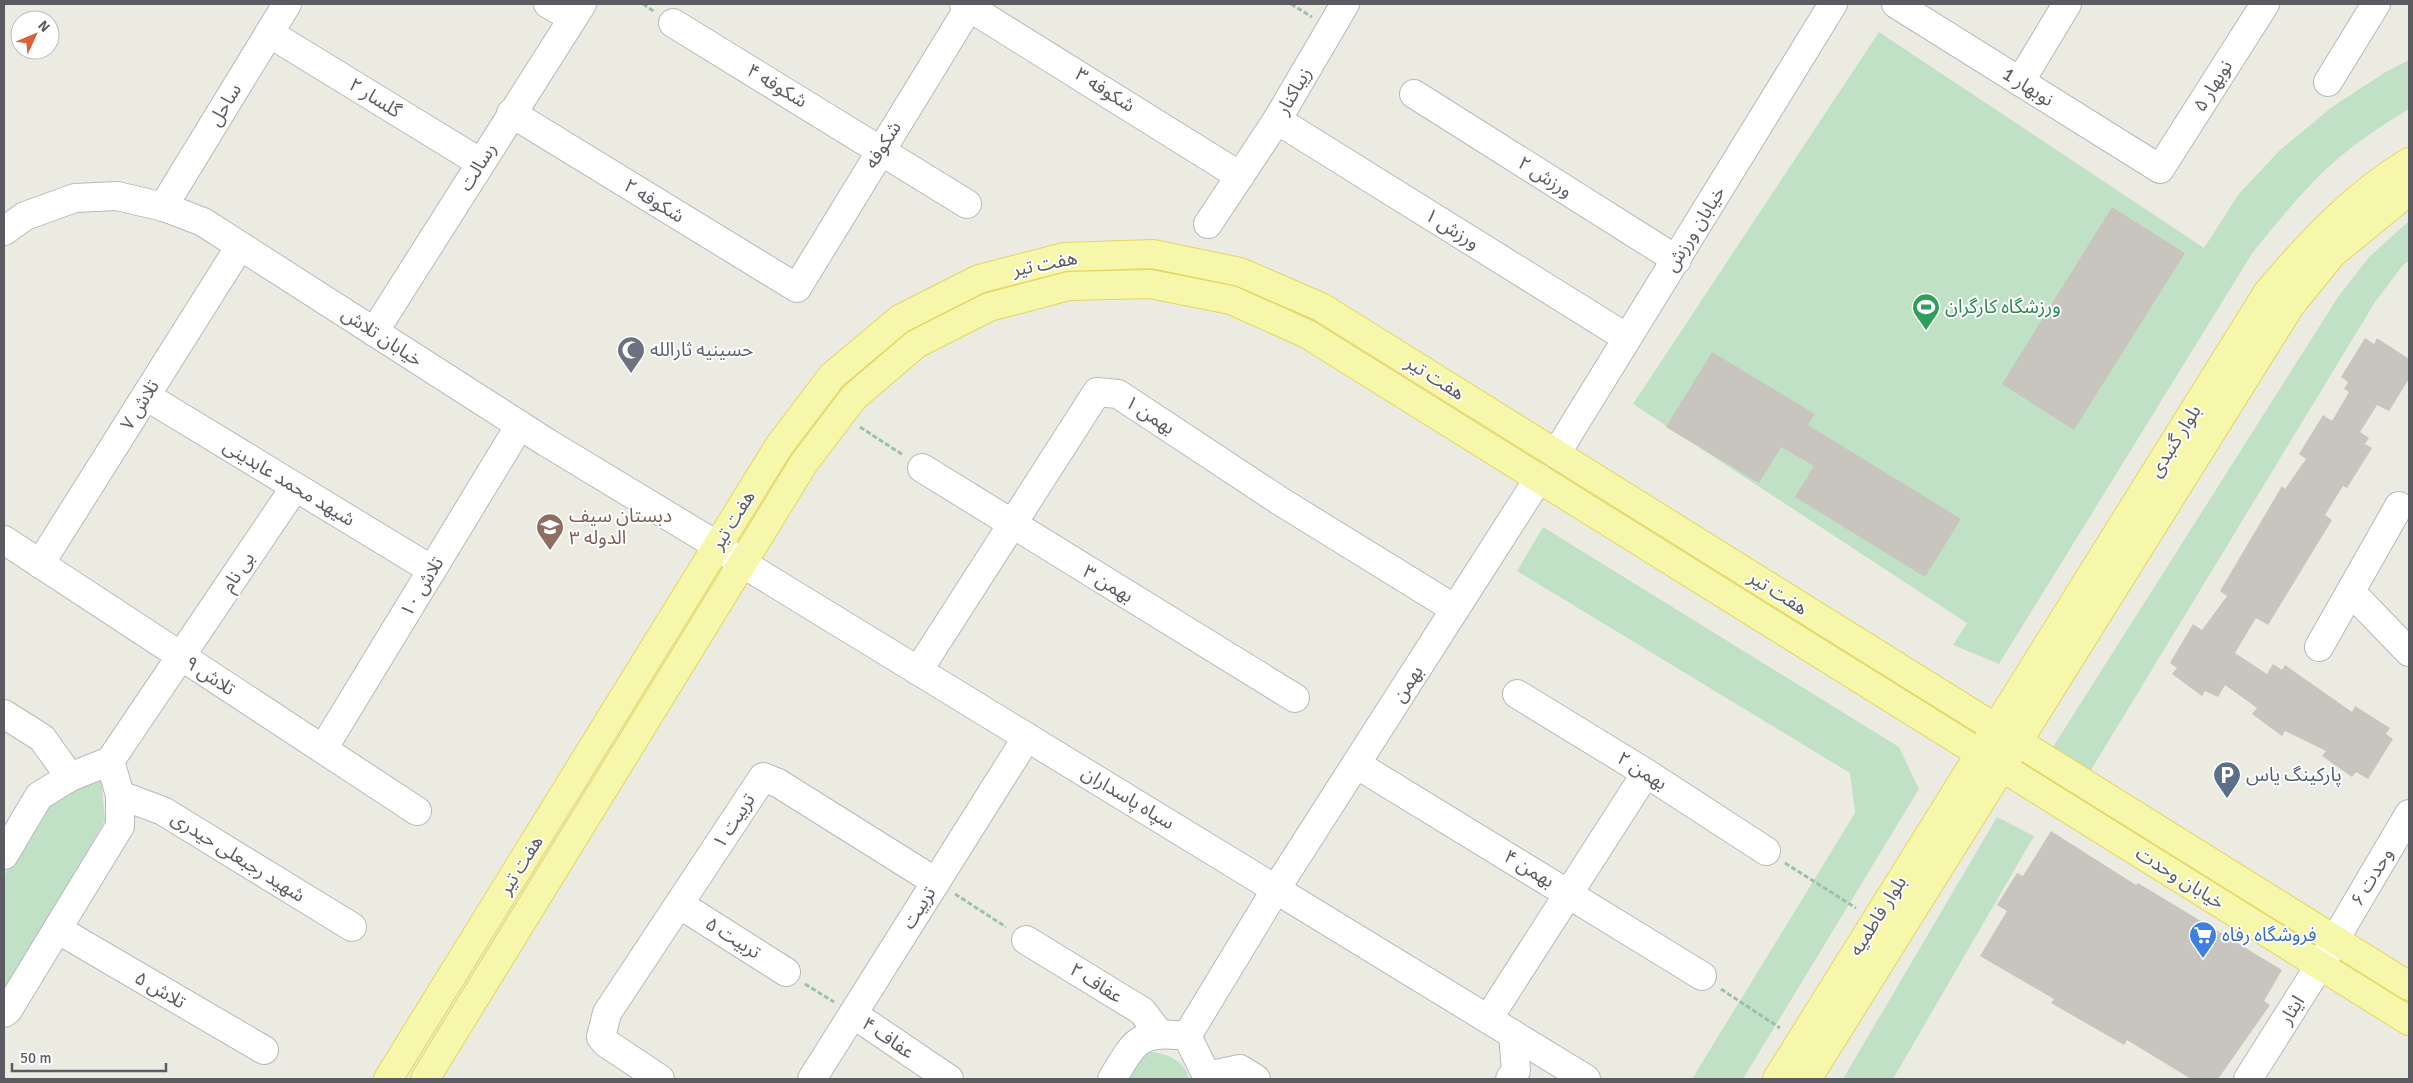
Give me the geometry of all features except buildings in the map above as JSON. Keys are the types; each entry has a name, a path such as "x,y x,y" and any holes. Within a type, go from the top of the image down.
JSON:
{"main road":[{"name":"بلوار گنبدی","path":"2007,735 2268,292 2309,244 2384,177 2409,162"},
{"name":"بلوار گنبدی","path":"1991,760 2290,306 2332,254 2409,191"},
{"name":"هفت تیر","path":"388,1079 779,446 832,376 900,319 978,279 1064,257 1153,254 1240,272 1321,307 2007,735"},
{"name":"هفت تیر","path":"424,1079 804,463 854,397 916,344 990,307 1069,286 1150,284 1231,300 1307,334 1991,760"},
{"name":"خیابان وحدت","path":"2007,735 2409,986"},
{"name":"خیابان وحدت","path":"1991,760 2409,1021"},
{"name":"بلوار فاطمیه","path":"1776,1079 1876,920 1991,760"},
{"name":"بلوار فاطمیه","path":"1808,1079 1991,760"}],"street":[{"name":"ساحل","path":"163,207 287,4"},
{"path":"548,4 577,11"},
{"name":"زیباکنار","path":"1208,224 1277,120 1345,4"},
{"name":"خیابان ورزش","path":"1556,454 1833,4"},
{"name":"نوبهار 1","path":"1896,4 2160,169"},
{"path":"2020,82 2067,4"},
{"name":"نوبهار ۵","path":"2160,169 2265,4"},
{"path":"2328,82 2376,4"},
{"name":"شکوفه","path":"797,288 968,5"},
{"name":"شکوفه ۳","path":"968,5 1240,176"},
{"name":"رسالت","path":"374,332 577,11"},
{"name":"شکوفه ۴","path":"673,23 880,149 966,204"},
{"name":"گلسار ۲","path":"269,33 481,164"},
{"name":"ورزش ۲","path":"1414,94 1677,260"},
{"name":"شکوفه ۲","path":"511,114 797,288"},
{"name":"ورزش ۱","path":"1277,120 1627,338"},
{"name":"خیابان تلاش","path":"4,231 25,216 75,198 117,196 163,207 202,222 520,425 718,546 742,563"},
{"name":"تلاش ۷","path":"40,564 240,246"},
{"name":"بهمن ۱","path":"918,671 1097,392 1118,394 1280,501 1455,610"},
{"name":"شیهد محمد عابدینی","path":"146,396 432,570"},
{"name":"تلاش ۱۰","path":"323,750 520,425"},
{"name":"بهمن ۳","path":"922,468 1296,698"},
{"name":"بهمن","path":"1187,1036 1276,889 1539,478"},
{"name":"بی نام","path":"110,761 294,487"},
{"path":"2319,647 2400,506"},
{"name":"تلاش ۹","path":"4,540 417,811"},
{"name":"سپاه پاسداران","path":"742,563 1586,1079"},
{"path":"2351,592 2409,652"},
{"name":"بهمن ۲","path":"1517,694 1646,773 1766,851"},
{"path":"4,714 42,738 70,777"},
{"name":"تربیت","path":"812,1079 1027,737"},
{"path":"4,855 39,796 70,777 110,761 120,795 120,826 8,1010 4,1013"},
{"name":"بهمن ۴","path":"1356,764 1702,976"},
{"path":"1488,1019 1646,773"},
{"name":"تربیت ۱","path":"660,1079 606,1043 601,1037 607,1013 763,777 778,783 936,882"},
{"name":"شهید رجبعلی حیدری","path":"120,795 163,811 352,928"},
{"name":"وحدت ۶","path":"2335,940 2409,814"},
{"name":"تربیت ۵","path":"679,904 786,972"},
{"name":"تلاش ۵","path":"57,929 264,1050"},
{"name":"عفاف ۲","path":"1026,940 1142,1011 1159,1033"},
{"name":"ایثار","path":"2248,1079 2335,940"},
{"name":"عفاف ۴","path":"852,1014 949,1079"},
{"path":"1112,1079 1135,1042 1159,1033 1187,1036 1207,1078 1240,1068 1256,1079"},
{"path":"1510,1079 1516,1071 1513,1034"}],"path":[{"path":"841,414 922,468"},
{"path":"1766,851 1876,920"},
{"path":"936,882 1026,940"},
{"path":"786,972 852,1014"},
{"path":"1702,976 1800,1042"}],"green space":[{"name":"ورزشگاه کارگران","path":"1879,32 2204,248 2238,195 2279,151 2332,107 2384,73 2409,60 2409,109 2362,140 2324,171 2292,205 2253,252 1999,664 1953,645 1967,623 1633,404"},
{"path":"2409,221 2409,261 2403,265 2375,302 2091,770 2053,747 2338,297 2369,257"},
{"path":"1543,527 1899,747 1919,789 1743,1079 1692,1079 1855,813 1850,773 1517,571"},
{"path":"101,777 105,820 4,993 4,876 47,804"},
{"path":"1997,817 2034,836 1893,1079 1843,1079"},
{"path":"1144,1051 1172,1058 1183,1066 1189,1079 1130,1079 1131,1064"}],"place":[{"name":"ورزشگاه کارگران","path":"1926,331"},
{"name":"حسینیه ثارالله","path":"631,374"},
{"name":"دبستان سیف الدوله ۳","path":"550,551"},
{"name":"پارکینگ یاس","path":"2227,799"},
{"name":"فروشگاه رفاه","path":"2203,959"}]}
